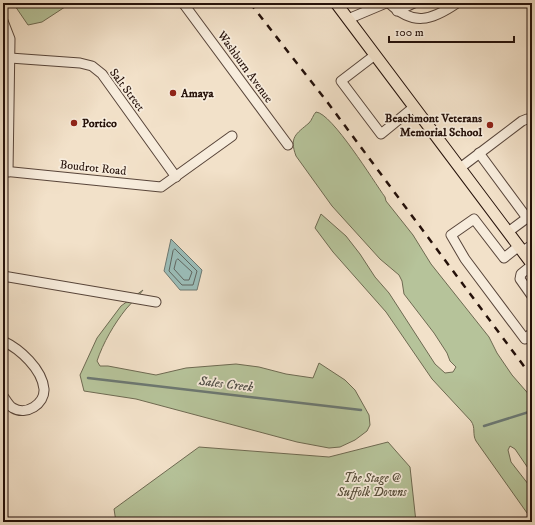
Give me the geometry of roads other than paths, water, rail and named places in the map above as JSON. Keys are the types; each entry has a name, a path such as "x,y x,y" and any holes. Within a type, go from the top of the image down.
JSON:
{"main road":[{"path":"336,3 532,264"}],"street":[{"name":"Washburn Avenue","path":"183,3 288,145"},
{"path":"348,19 387,3 397,11 411,18 425,19 436,15 457,3"},
{"path":"397,11 414,3"},
{"path":"3,21 10,39 6,172"},
{"path":"375,55 341,81 381,134 414,107"},
{"name":"Salt Street","path":"10,58 80,63 92,66 102,74 176,177"},
{"path":"460,168 522,121 527,119 532,121"},
{"name":"Boudrot Road","path":"6,172 161,187 232,136"},
{"path":"479,153 530,216 508,232"},
{"path":"532,245 504,258 474,219 451,235 525,339 532,333"},
{"path":"532,264 521,274 520,279 532,296"},
{"path":"3,276 156,302"},
{"path":"3,341 16,347 36,369 44,390 40,402 30,410 21,411 12,408 3,396"}],"water":[{"path":"171,239 202,270 197,290 180,290 164,271"}],"waterway":[{"name":"Sales Creek","path":"88,378 361,410"},
{"name":"Sales Creek","path":"484,426 532,411"}],"railway":[{"path":"250,3 328,103 532,377"}],"place":[{"name":"Amaya","path":"173,93"},
{"name":"Portico","path":"74,123"},
{"name":"Beachmont Veterans Memorial School","path":"490,125"}],"park label":[{"name":"The Stage @ Suffolk Downs","path":"372,485"}]}
